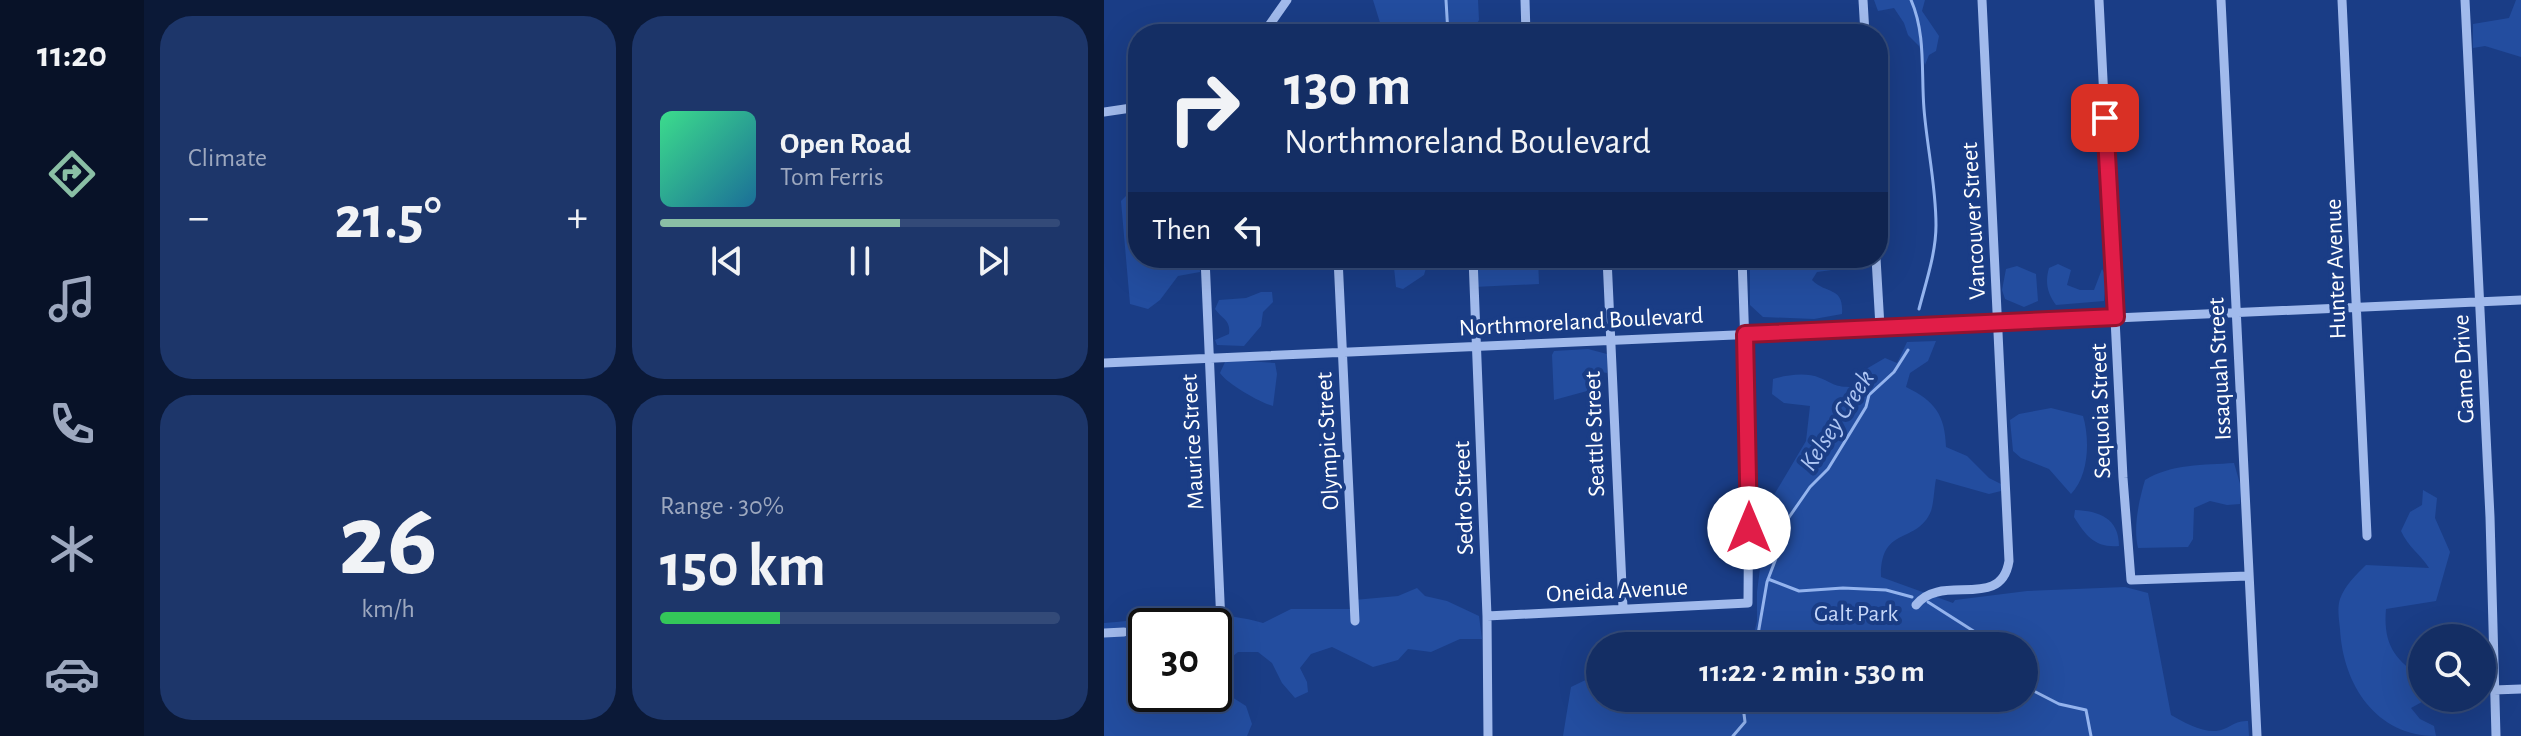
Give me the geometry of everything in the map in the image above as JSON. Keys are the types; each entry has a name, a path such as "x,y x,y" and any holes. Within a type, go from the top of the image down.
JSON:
{"street":[{"path":"1271,24 1287,0"},
{"path":"1525,0 1526,24"},
{"path":"1863,0 1864,24"},
{"name":"Vancouver Street","path":"1916,605 1928,593 1984,589 2000,582 2009,561 1982,0"},
{"name":"Sequoia Street","path":"2099,0 2131,580 2248,576"},
{"name":"Issaquah Street","path":"2221,0 2257,736"},
{"name":"Hunter Avenue","path":"2342,0 2352,308 2367,536"},
{"name":"Game Drive","path":"2465,0 2492,624"},
{"path":"1104,112 1128,108"},
{"name":"Maurice Street","path":"1205,268 1220,608"},
{"name":"Olympic Street","path":"1339,268 1355,621"},
{"name":"Sedro Street","path":"1473,268 1487,616 1488,736"},
{"name":"Seattle Street","path":"1607,268 1623,608"},
{"path":"1742,268 1745,334"},
{"path":"1877,268 1880,327"},
{"name":"Northmoreland Boulevard","path":"1104,363 2521,300"},
{"name":"Oneida Avenue","path":"1487,616 1748,603 1749,463 1745,334"},
{"path":"1104,633 1124,632"},
{"path":"2496,690 2521,689"},
{"name":"Game Drive","path":"2495,712 2496,736"}],"green space":[{"path":"1373,0 1478,0 1477,24 1380,24"},
{"path":"1874,0 1925,0 1922,11 1939,36 1936,51 1929,55 1925,65 1919,46 1908,35 1894,8 1878,11"},
{"path":"2516,0 2521,0 2521,57 2485,46 2473,48 2473,24 2509,18"},
{"path":"1128,194 1128,268 1200,268 1200,272 1178,276 1160,300 1148,309 1130,304 1121,201"},
{"path":"2058,264 2071,270 2067,285 2080,290 2094,290 2102,269 2106,276 2104,301 2056,305 2049,292 2047,278 2049,268"},
{"path":"2017,266 2036,274 2038,301 2024,307 2005,299 2002,290 2006,269"},
{"path":"1394,268 1426,268 1424,275 1403,289 1396,287"},
{"path":"1473,268 1538,268 1539,284 1474,287"},
{"path":"1750,268 1847,268 1817,272 1812,280 1837,295 1842,314 1814,319 1763,317 1750,305"},
{"path":"1261,292 1272,292 1273,302 1263,312 1261,326 1244,346 1217,345 1215,340 1229,334 1227,323 1215,309 1219,300 1246,298"},
{"name":"Galt Park","path":"1936,341 1928,361 1910,373 1906,387 1936,410 1941,418 1946,447 1967,456 1989,478 2001,484 2001,491 1989,494 1936,479 1931,511 1917,528 1893,542 1886,550 1881,577 1953,603 1955,600 2027,591 2125,587 2148,593 2171,715 2210,731 2248,721 2249,736 1563,736 1571,687 1586,680 1586,712 2038,712 2038,632 1754,632 1768,505 1806,441 1810,406 1784,403 1772,394 1773,379 1809,375 1838,386 1852,387 1861,372 1885,358 1897,363 1907,342"},
{"path":"1588,349 1607,354 1607,373 1586,369 1582,374 1590,385 1587,391 1554,400 1554,351"},
{"path":"1225,362 1275,363 1277,374 1273,406 1245,392 1220,373"},
{"path":"2051,408 2083,416 2087,446 2085,467 2071,494 2049,469 2021,458 2013,451 2010,420 2019,414"},
{"path":"2234,463 2241,487 2240,504 2210,501 2194,508 2193,539 2188,547 2138,548 2136,523 2145,480 2176,468"},
{"path":"2423,490 2437,498 2435,518 2450,552 2436,601 2386,609 2386,632 2392,649 2408,667 2408,712 2414,712 2434,726 2436,736 2415,734 2396,727 2367,704 2348,669 2338,614 2345,589 2366,565 2429,568 2401,531 2410,512 2422,505"},
{"path":"2075,510 2106,518 2116,529 2119,546 2104,545 2092,539 2074,517"},
{"path":"1417,588 1425,596 1447,601 1479,616 1482,639 1460,639 1431,652 1408,649 1398,660 1373,667 1332,647 1311,654 1300,668 1308,692 1295,698 1282,683 1272,663 1258,652 1238,652 1232,657 1232,617 1263,623 1291,609 1354,609 1354,600 1398,596"},
{"path":"1128,621 1128,712 1232,712 1232,697 1246,706 1252,724 1247,736 1104,736 1104,623"}],"waterway":[{"path":"1446,0 1447,24"},
{"name":"Kelsey Creek","path":"1911,0 1921,40 1924,109 1936,225 1932,257 1919,309"},
{"name":"Kelsey Creek","path":"1758,632 1767,582 1781,545 1785,523 1810,487 1828,469 1866,407 1869,395 1894,372 1908,350"},
{"path":"1768,579 1799,591 1843,588 1886,590 1912,597"},
{"path":"1928,602 1975,632"},
{"path":"2038,693 2059,704 2086,710 2091,736"},
{"name":"Kelsey Creek","path":"1733,736 1745,722 1744,712"}],"route":[{"path":"1749,528 1745,334 2116,317 2105,118"}]}
